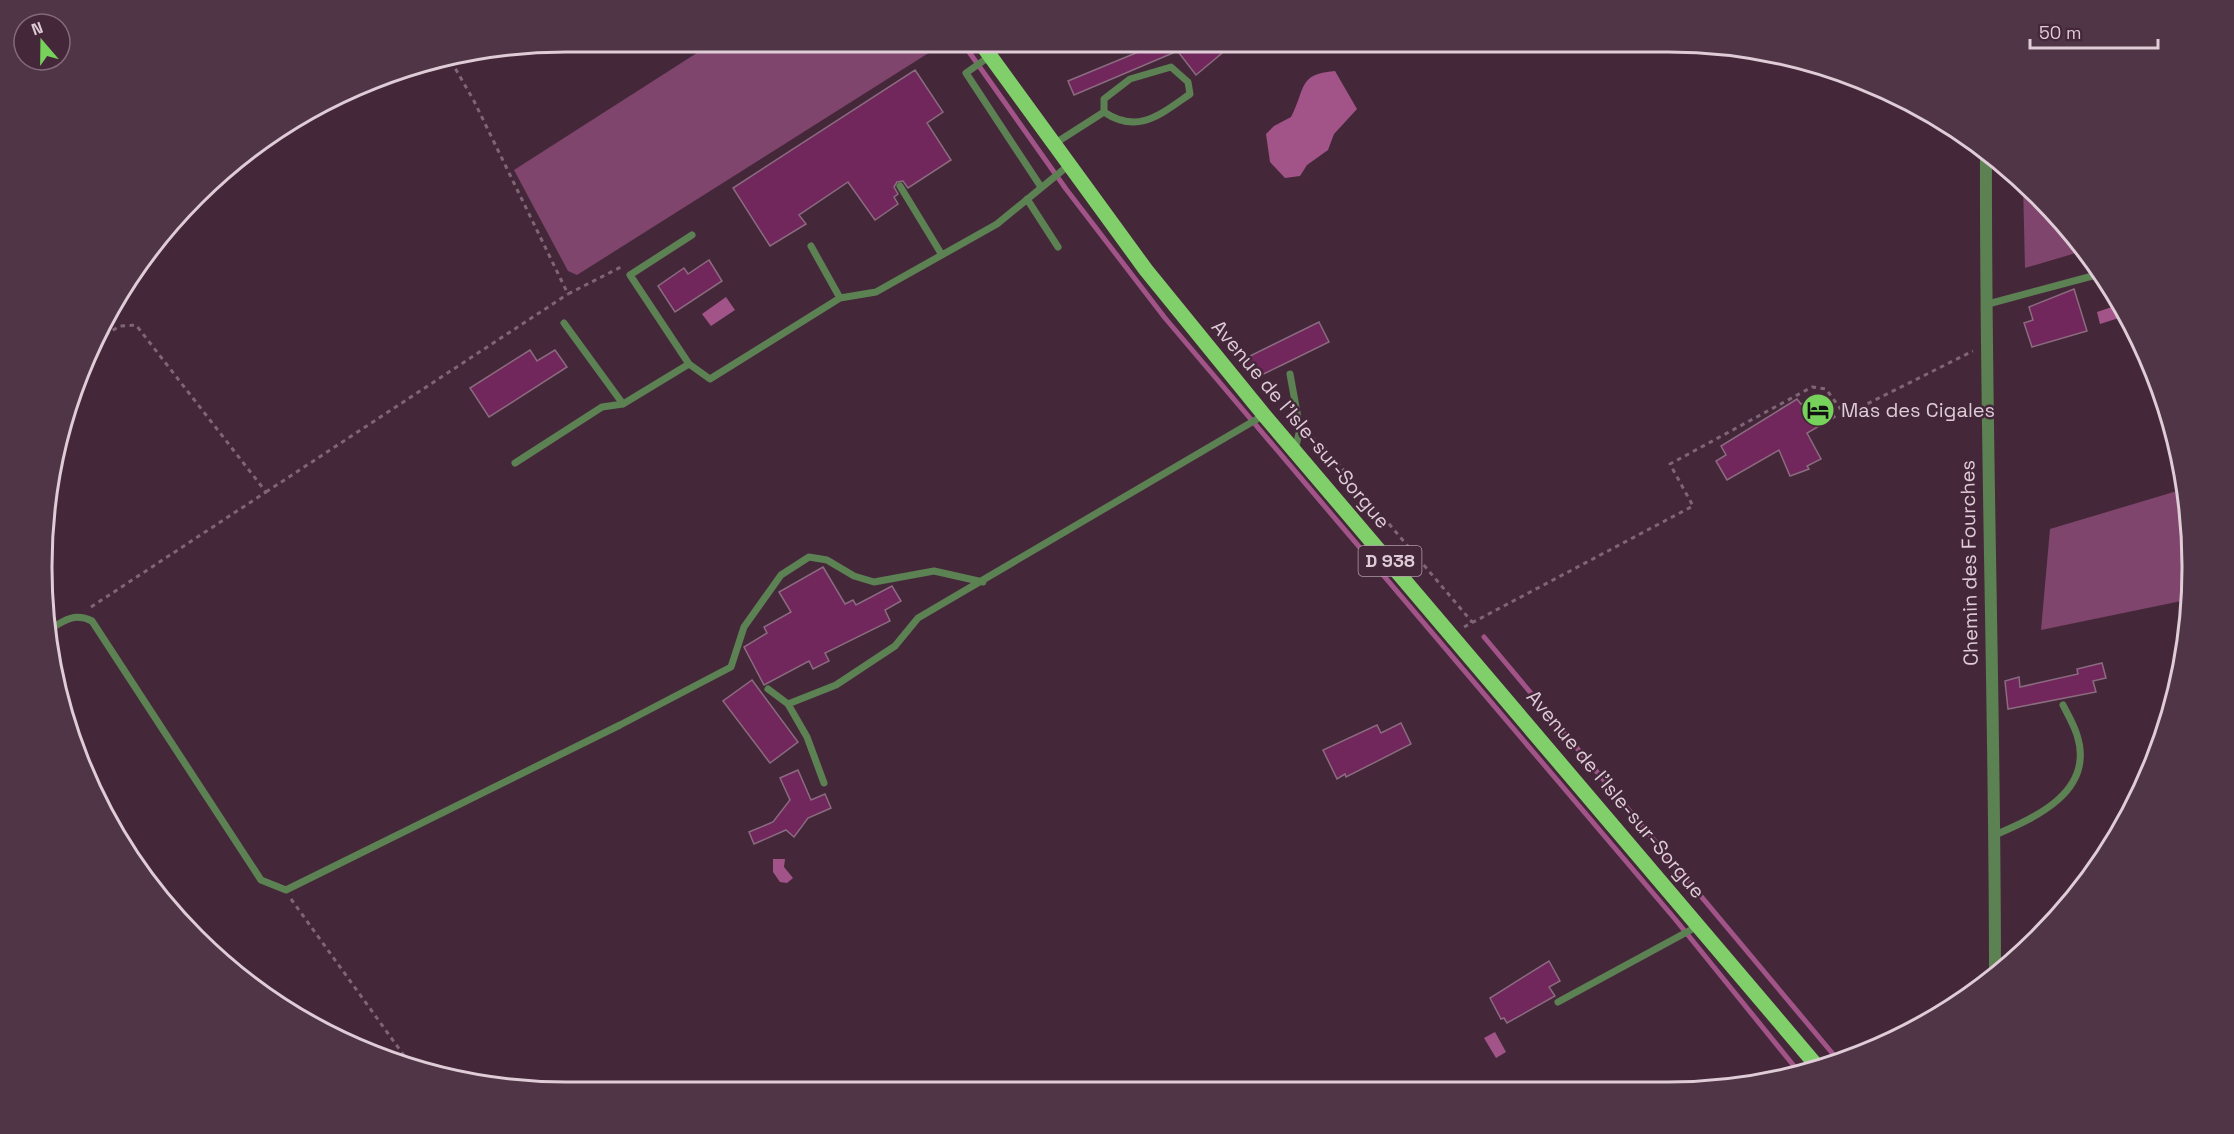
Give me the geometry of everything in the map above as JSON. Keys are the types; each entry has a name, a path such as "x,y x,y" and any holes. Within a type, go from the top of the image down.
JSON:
{"main road":[{"name":"Avenue de l'Isle-sur-Sorgue","path":"987,52 1146,270 1264,415 1812,1060"}],"street":[{"name":"Chemin des Fourches","path":"1986,164 1988,304 1986,345 1995,835 1995,963"}],"lane":[{"path":"990,56 966,73 1041,187"},
{"path":"1171,67 1188,82 1190,94 1156,117 1134,123 1117,121 1104,112 1104,99 1130,80 1171,67"},
{"path":"1054,144 1104,112"},
{"path":"692,235 630,275 689,364 710,379 840,298 876,292 996,224 1069,165"},
{"path":"900,186 942,255"},
{"path":"1027,199 1059,247"},
{"path":"811,246 840,298"},
{"path":"1988,304 2092,276"},
{"path":"564,323 623,404"},
{"path":"515,464 602,407 623,404 689,364"},
{"path":"1290,374 1300,429 1295,450"},
{"path":"788,704 836,685 895,646 918,618 983,582 1264,415"},
{"path":"56,626 80,615 92,621 261,880 286,890 621,725 731,667 744,627 781,575 809,557 827,560 854,576 874,582 934,571 983,582"},
{"path":"768,689 788,704 807,737 824,783"},
{"path":"1995,835 2031,820 2058,801 2075,783 2079,757 2078,736 2063,705"},
{"path":"1558,1002 1699,925"}],"path":[{"path":"453,65 474,101 568,294"},
{"path":"80,615 568,294 625,264 630,275"},
{"path":"109,332 120,326 136,325 266,492"},
{"path":"1453,635 1472,622 1693,506 1670,464 1802,392 1812,387 1826,389 1845,414 1986,345"},
{"path":"1300,429 1324,447 1472,622"},
{"path":"286,890 297,910 402,1054"}],"shaded area":[{"path":"698,52 930,52 577,275 568,271 514,170"},
{"path":"1335,71 1357,109 1334,134 1328,150 1307,165 1300,176 1285,178 1270,162 1266,134 1274,126 1291,117 1308,79"},
{"path":"2023,196 2075,253 2025,268"},
{"path":"726,297 735,310 711,326 702,314"},
{"path":"2111,307 2117,318 2100,324 2097,312"},
{"path":"2176,491 2182,567 2180,601 2041,630 2050,529"},
{"path":"773,859 785,859 784,867 793,878 787,883 780,882 773,872"},
{"path":"1495,1032 1506,1052 1496,1058 1484,1038"}],"building":[{"path":"1138,52 1175,52 1074,95 1068,81"},
{"path":"1180,52 1223,52 1196,75"},
{"path":"915,70 943,112 927,123 951,160 908,188 903,181 897,182 894,187 898,194 894,197 898,204 875,220 848,182 799,215 806,224 770,246 733,188"},
{"path":"709,260 722,281 675,312 658,286 684,268 688,274"},
{"path":"2074,289 2087,331 2032,347 2024,323 2033,320 2029,307"},
{"path":"1319,322 1329,342 1255,378 1240,361"},
{"path":"530,350 537,361 555,350 567,367 489,417 470,388"},
{"path":"1822,395 1835,417 1807,433 1821,459 1807,466 1809,469 1790,476 1779,450 1727,480 1716,461 1726,455 1721,446 1797,399 1801,404"},
{"path":"823,567 845,604 853,600 856,605 892,586 901,601 885,610 890,621 825,653 829,661 813,669 809,661 764,685 744,647 767,633 764,627 791,612 779,592"},
{"path":"2102,663 2106,678 2093,681 2096,692 2008,709 2005,681 2019,677 2020,687 2078,674 2077,669"},
{"path":"752,680 798,742 770,763 723,701"},
{"path":"1401,723 1411,744 1346,777 1345,774 1337,779 1323,750 1377,725 1381,733"},
{"path":"798,770 811,800 825,794 831,808 808,818 794,837 786,830 754,844 749,832 773,822 790,800 780,778"},
{"path":"1549,961 1560,981 1549,987 1555,996 1507,1023 1504,1018 1501,1019 1490,998"}],"waterway":[{"path":"969,52 1066,189 1165,318 1675,919 1794,1066"},
{"path":"1484,637 1833,1054"}],"place":[{"name":"Mas des Cigales","path":"1818,410"}]}
